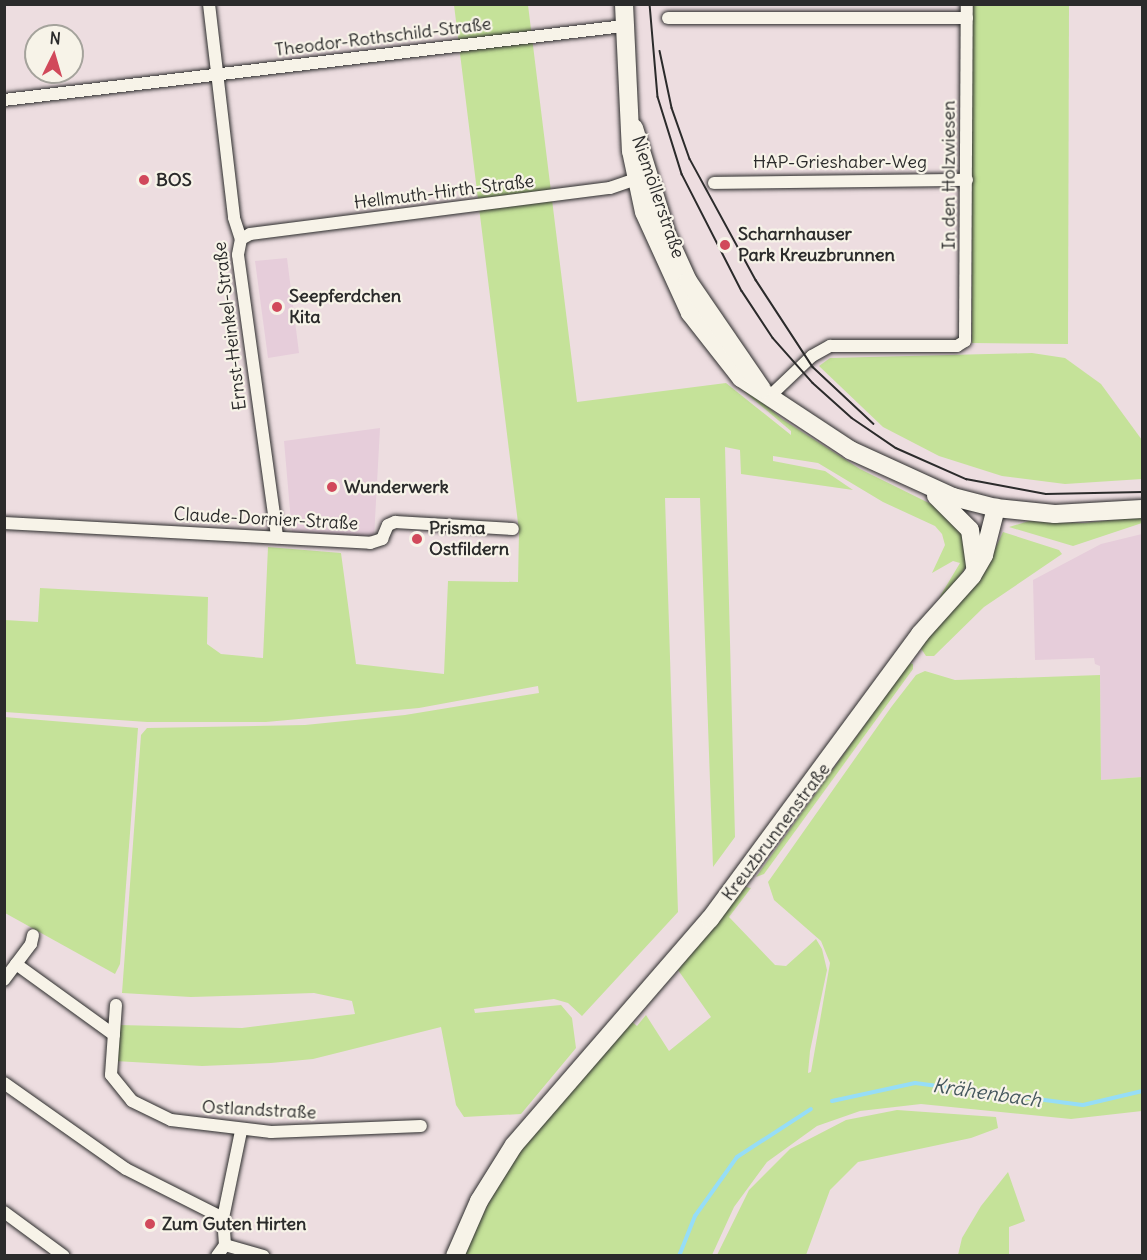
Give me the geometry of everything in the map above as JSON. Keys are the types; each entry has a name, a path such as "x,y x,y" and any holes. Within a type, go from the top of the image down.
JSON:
{"main road":[{"name":"Niemöllerstraße","path":"624,4 632,125 642,177 688,281 766,393 834,440 922,486 996,507 1064,514 1143,509"},
{"path":"922,486 954,510 970,530 975,546 975,572"},
{"name":"Kreuzbrunnenstraße","path":"455,1256 485,1190 522,1135 710,919 908,651 975,572 986,549 996,507"}],"street":[{"path":"208,4 218,75"},
{"name":"In den Holzwiesen","path":"766,393 812,356 830,346 962,344 966,339 967,4"},
{"path":"668,18 967,18"},
{"name":"Theodor-Rothschild-Straße","path":"4,100 624,26"},
{"name":"Ernst-Heinkel-Straße","path":"218,75 234,218 241,239 238,255 278,537"},
{"name":"Hellmuth-Hirth-Straße","path":"241,239 250,234 610,188 642,177"},
{"name":"HAP-Grieshaber-Weg","path":"714,183 967,180"},
{"name":"Claude-Dornier-Straße","path":"4,523 374,543 382,539 388,525 399,522 513,529"},
{"path":"5,979 33,935"},
{"path":"16,964 114,1035"},
{"name":"Ostlandstraße","path":"116,1005 110,1074 132,1101 177,1122 242,1131 317,1132 421,1126"},
{"path":"4,1083 126,1169 223,1218"},
{"path":"242,1131 223,1218 221,1250 262,1256"},
{"path":"4,1212 64,1256"}],"shaded area":[{"name":"Seepferdchen Kita","path":"287,258 299,353 268,358 255,261"},
{"name":"Wunderwerk","path":"380,428 374,538 292,533 284,441"},
{"path":"1142,534 1142,777 1101,780 1100,666 1095,664 1094,658 1035,660 1033,580 1101,544"}],"green space":[{"path":"454,5 528,5 577,402 726,383 791,435 791,431 733,382 743,386 782,419 860,469 935,506 963,529 967,565 955,584 939,598 960,563 953,561 932,573 945,545 942,534 935,526 883,502 818,463 773,456 773,461 825,471 853,490 741,474 740,450 725,447 735,837 713,867 700,498 665,498 678,912 582,1016 568,1003 554,999 474,1009 475,1013 561,1005 572,1018 576,1048 521,1114 464,1117 456,1105 441,1027 313,1059 202,1066 115,1061 119,1025 242,1028 355,1014 352,1001 314,993 191,997 122,993 141,735 147,728 305,725 405,715 539,693 538,686 419,708 266,722 147,722 5,712 5,620 38,622 40,588 208,597 207,644 221,654 263,658 268,547 341,553 356,664 444,674 448,581 518,582 519,531"},
{"path":"972,5 1069,5 1068,344 972,343"},
{"path":"1032,353 1065,358 1101,384 1142,440 1142,479 1065,484 1002,476 939,456 883,427 819,366 830,358"},
{"path":"1142,517 1142,523 1073,546 1009,527 1029,521 1084,523"},
{"path":"1003,532 1059,550 1062,554 984,607 934,656 926,656 920,647 984,572"},
{"path":"909,663 913,664 913,669 764,874 756,877"},
{"path":"925,671 955,680 1100,675 1101,780 1142,777 1142,1111 1071,1119 921,1104 860,1111 817,1126 767,1162 734,1207 712,1255 462,1256 508,1165 631,1021 637,1026 646,1015 669,1051 711,1017 678,970 746,887 751,888 729,917 775,965 786,966 816,939 822,949 827,970 810,1051 808,1073 811,1072 830,963 821,941 774,900 768,882 892,706 916,675"},
{"path":"4,717 138,728 120,964 115,974 5,913"},
{"path":"897,1110 996,1117 998,1128 971,1138 858,1162 830,1190 806,1255 717,1255 749,1190 790,1149 846,1120"},
{"path":"1008,1172 1025,1221 1009,1227 1009,1255 958,1255 962,1238 981,1206"}],"waterway":[{"name":"Krähenbach","path":"832,1101 915,1083 1083,1105 1142,1091"},
{"name":"Krähenbach","path":"679,1256 695,1216 737,1157 811,1109"}],"tram line":[{"path":"650,4 658,97 682,174 742,291 773,338 813,383 852,418 896,448 966,479 1046,494 1142,492"},
{"path":"660,51 672,108 690,159 756,280 813,367 874,424"}],"place":[{"name":"BOS","path":"144,180"},
{"name":"Scharnhauser Park Kreuzbrunnen","path":"725,245"},
{"name":"Seepferdchen Kita","path":"277,307"},
{"name":"Wunderwerk","path":"332,487"},
{"name":"Prisma Ostfildern","path":"417,539"},
{"name":"Zum Guten Hirten","path":"150,1224"}]}
